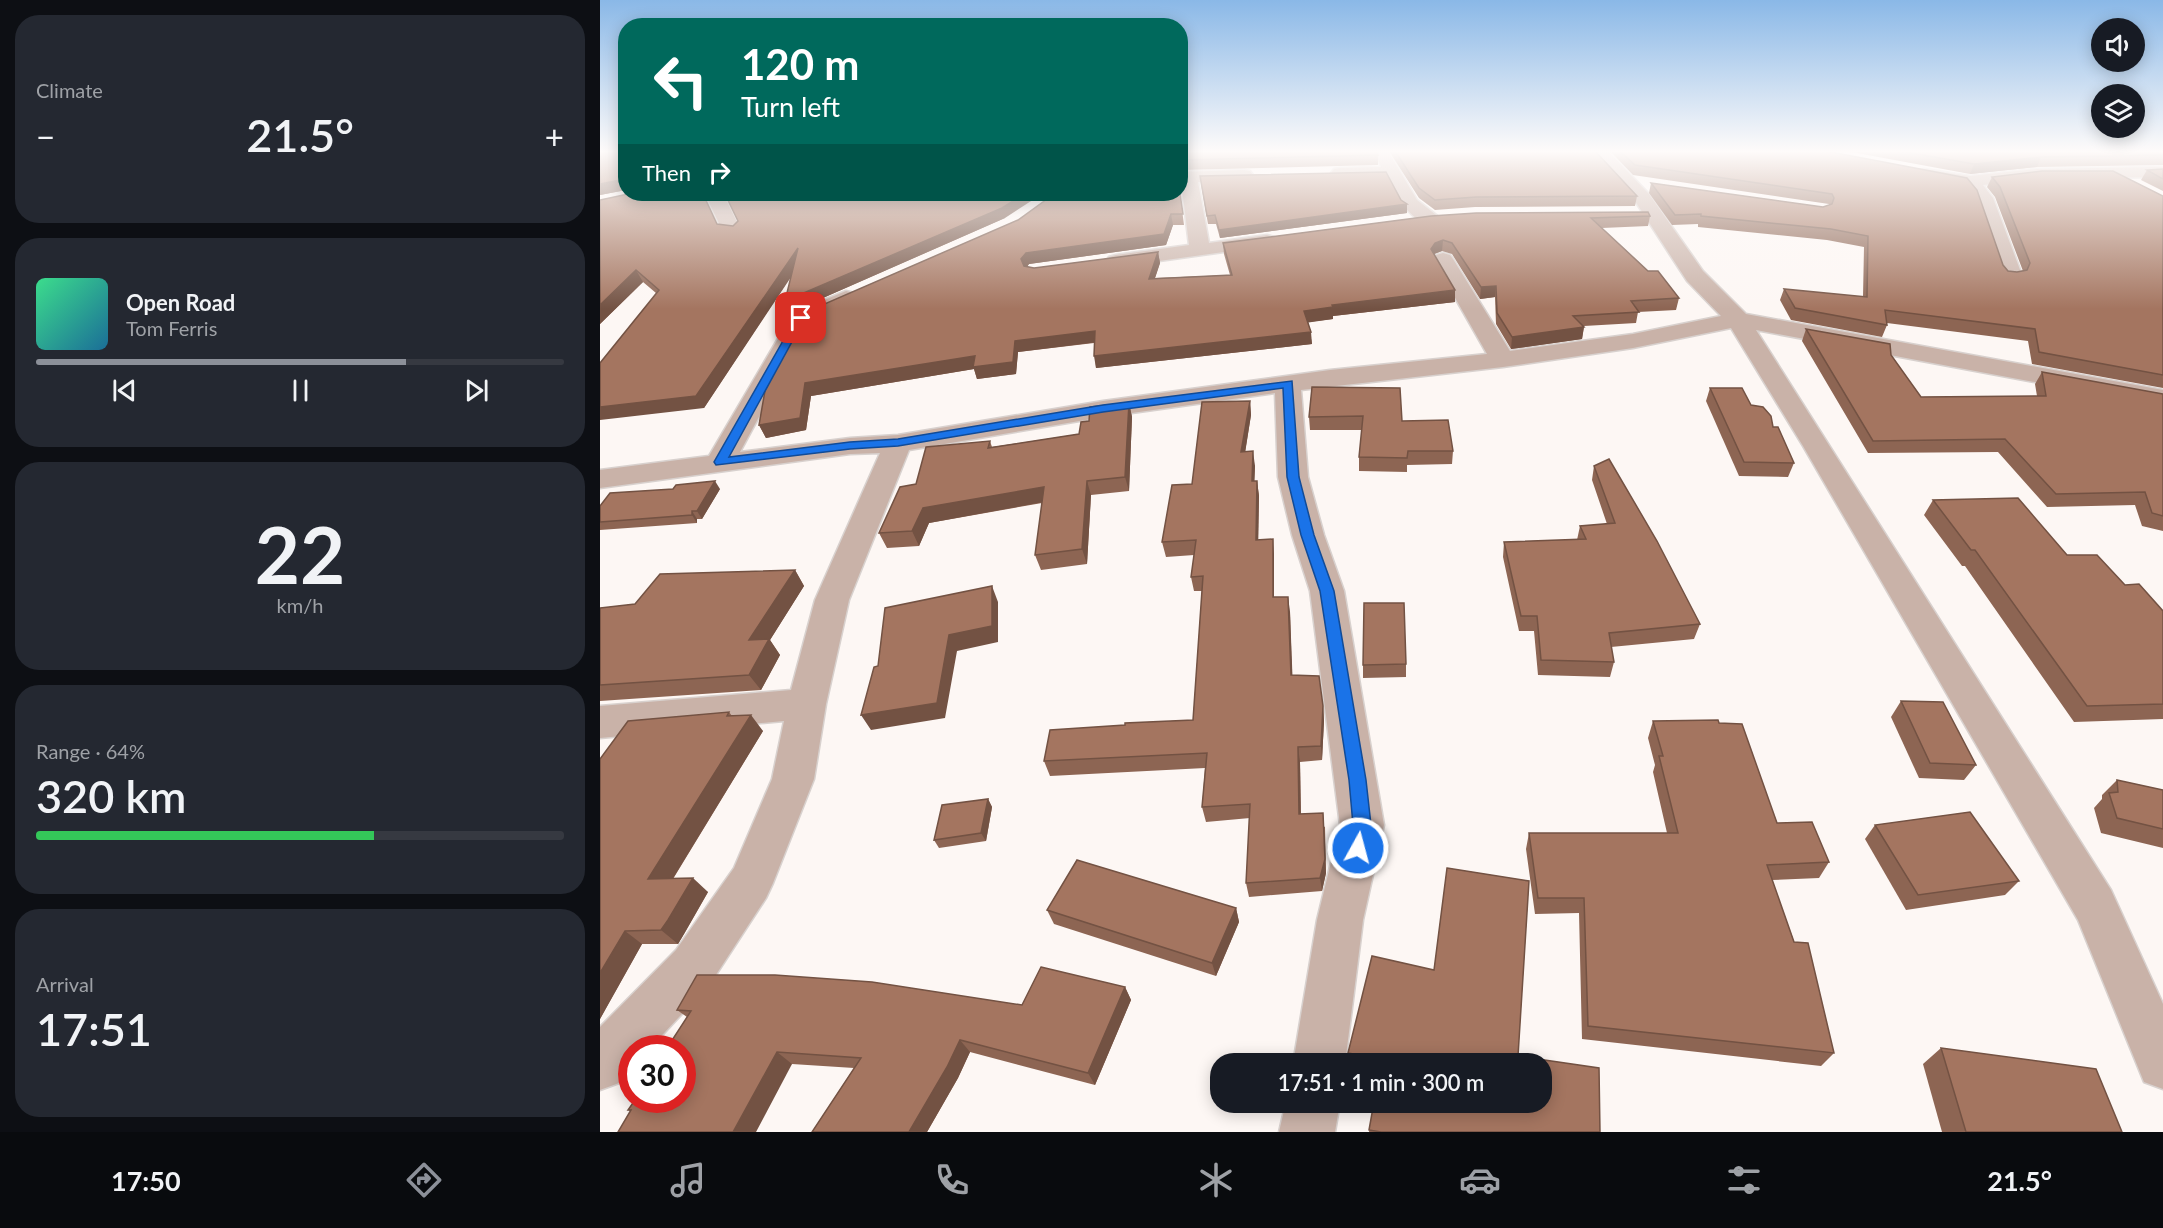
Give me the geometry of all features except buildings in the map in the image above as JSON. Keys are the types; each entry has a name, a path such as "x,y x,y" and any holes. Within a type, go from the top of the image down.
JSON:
{"street":[{"path":"719,204 731,230"},
{"path":"1190,204 1200,251"},
{"path":"1410,204 1430,218"},
{"path":"1643,204 1695,276 1738,320 1818,446 2095,906 2163,1063"},
{"path":"1986,204 2011,275"},
{"path":"1407,222 1453,217"},
{"path":"1095,264 1281,239"},
{"path":"1443,259 1503,360"},
{"path":"720,462 801,318 865,289"},
{"path":"600,479 850,446 898,443 1103,409 1288,384 1503,360 1633,341 1738,320 2163,398"},
{"path":"1288,384 1293,477 1308,535 1327,591 1362,825 1340,920 1321,1053"},
{"path":"600,1064 693,967 750,883 793,779 807,704 832,600 898,443"},
{"path":"600,722 807,704"},
{"path":"1307,1132 1311,1113"}],"route":[{"path":"801,318 720,462 850,446 898,443 1103,409 1288,384 1293,477 1308,535 1327,591 1357,780 1362,825 1358,848"}]}
